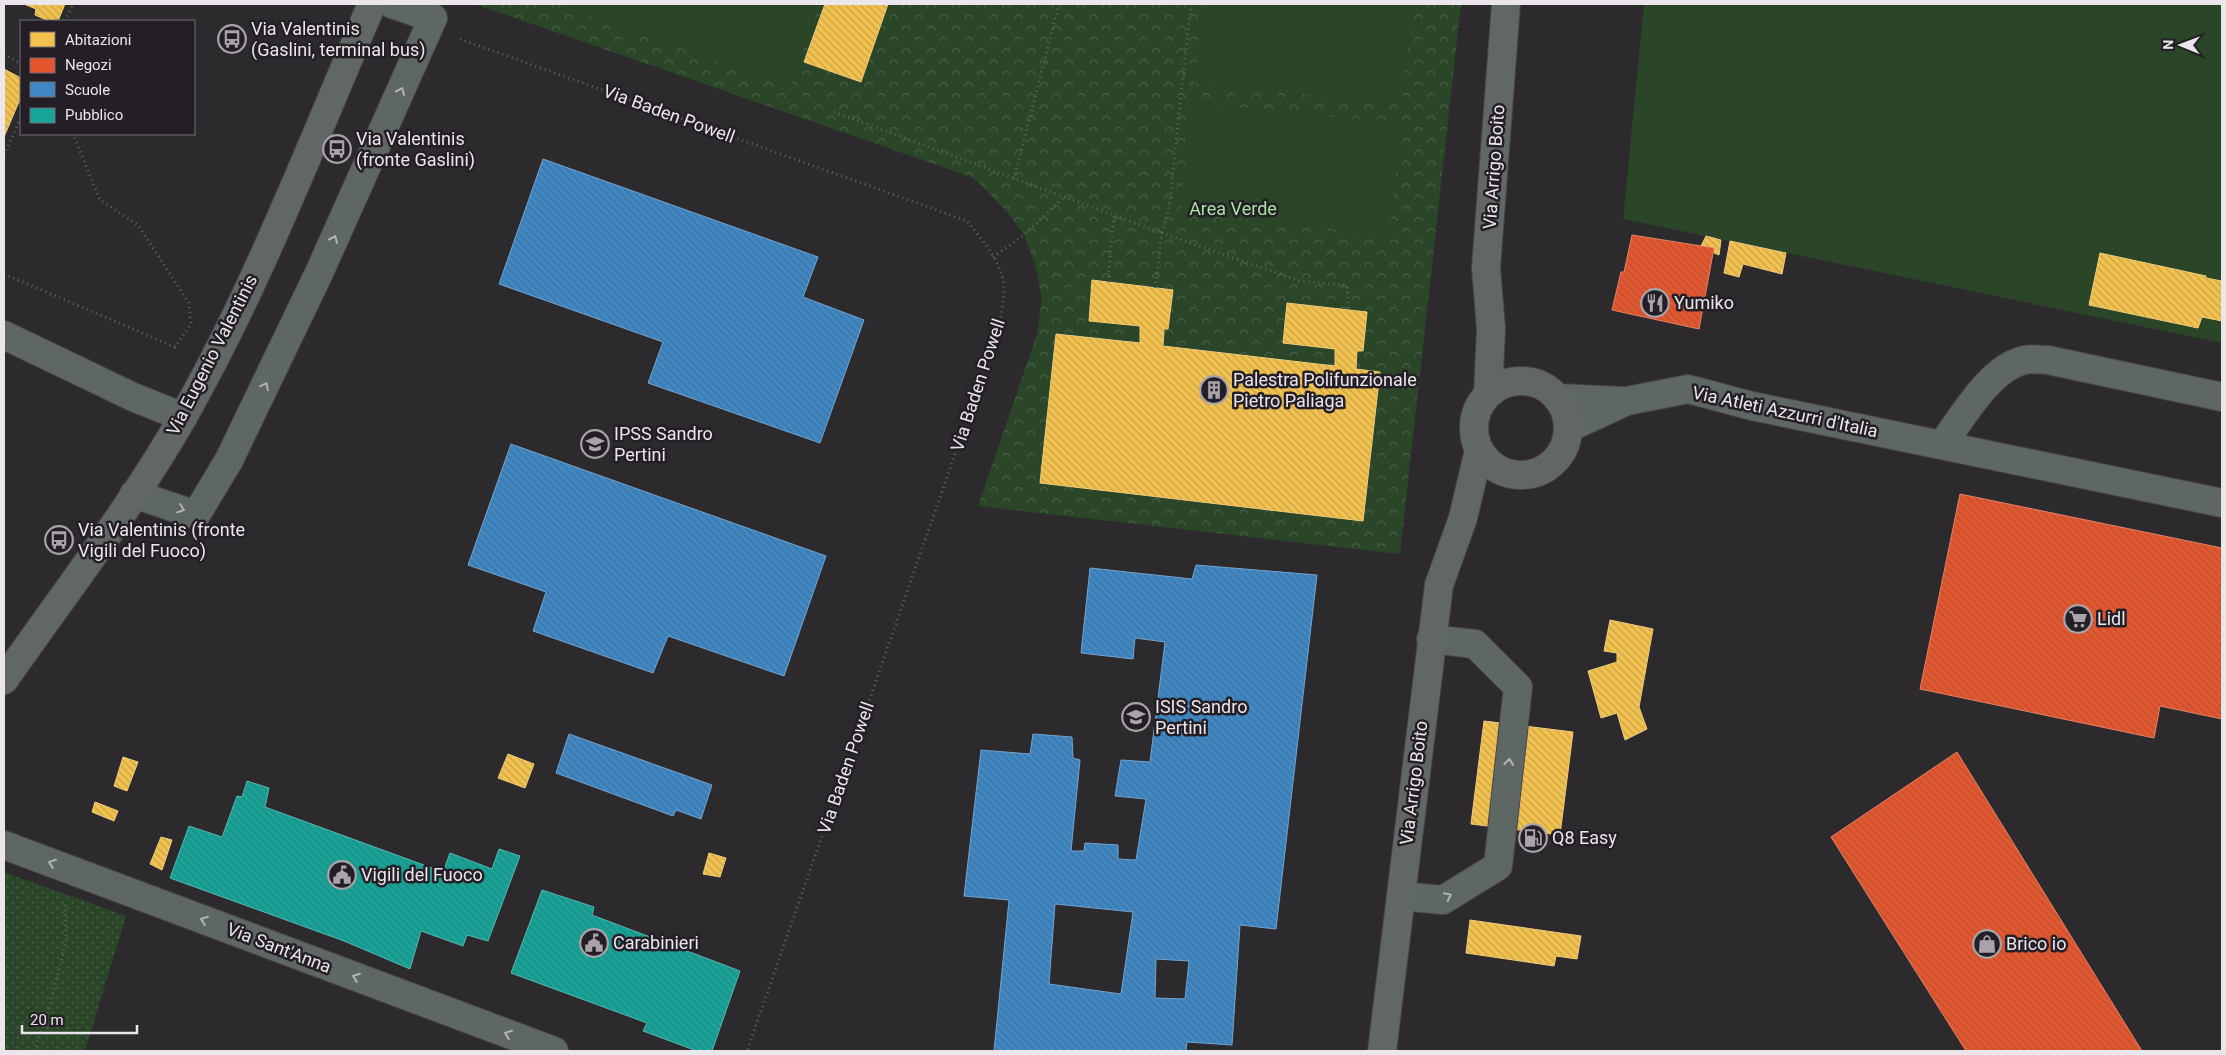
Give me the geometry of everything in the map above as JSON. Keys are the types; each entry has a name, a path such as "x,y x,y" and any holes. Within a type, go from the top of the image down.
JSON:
{"main road":[{"name":"Via Eugenio Valentinis","path":"4,680 134,494 183,417 246,295 372,4"},
{"name":"Via Arrigo Boito","path":"1488,394 1490,329 1486,268 1506,4"},
{"name":"Via Arrigo Boito","path":"1490,329 1514,381"},
{"path":"1514,381 1530,382 1546,388 1557,398 1565,412 1568,428 1565,443 1557,457 1546,468 1532,474 1516,475 1501,471 1488,462 1480,450 1475,436 1474,421 1479,406 1488,394 1500,385 1514,381"},
{"name":"Via Arrigo Boito","path":"1382,1051 1439,585 1463,518 1480,450"},
{"name":"Via Arrigo Boito","path":"1463,518 1501,471"}],"street":[{"path":"134,494 196,515 229,460 319,273 434,18 392,4"},
{"path":"4,335 133,397 183,417"},
{"path":"1942,445 1981,392 1998,374 2003,369 2025,360 2048,360 2222,397"},
{"name":"Via Atleti Azzurri d'Italia","path":"1568,428 1627,402 1688,389 1752,406 2222,503"},
{"name":"Via Atleti Azzurri d'Italia","path":"1557,398 1627,402"},
{"path":"1401,896 1444,900 1498,866 1518,687 1475,644 1431,639"},
{"name":"Via Sant'Anna","path":"4,845 554,1051"}],"path":[{"path":"65,20 73,4"},
{"path":"1014,179 1059,4"},
{"path":"1155,288 1162,233 1168,208 1191,4"},
{"name":"Via Baden Powell","path":"434,18 460,39 967,221 993,257 1004,288 1000,325 747,1051"},
{"path":"4,54 20,63"},
{"path":"834,112 1114,216 1300,281 1348,286 1349,311"},
{"path":"4,155 20,119"},
{"path":"4,274 175,347 191,324 189,304 138,225 100,200 73,135"},
{"path":"993,257 1024,235 1064,197"},
{"path":"1108,282 1114,216"},
{"path":"34,1051 49,1009 66,942 62,897"}],"green space":[{"path":"558,4 820,4 790,88"},
{"path":"1203,4 1412,4 1402,104 1195,83"},
{"name":"Area Verde","path":"1461,4 1400,554 978,506 1037,334 1042,298 1035,265 1024,235 1007,212 977,181 971,177 478,5"},
{"path":"1644,4 2222,4 2222,343 1623,219"},
{"path":"1191,102 1401,124 1389,235 1180,213"},
{"path":"4,872 126,916 85,1051 4,1051"}],"building: Abitazioni":[{"path":"24,4 65,4 58,20 47,20 35,15 36,9"},
{"path":"825,4 888,4 861,82 804,62"},
{"path":"4,69 20,77 20,99 4,137"},
{"path":"1706,236 1721,240 1719,255 1714,253 1714,248 1701,246"},
{"path":"1730,241 1786,253 1782,274 1743,264 1739,277 1724,273"},
{"path":"2100,253 2222,281 2222,321 2202,317 2198,328 2089,305"},
{"name":"Palestra Polifunzionale Pietro Paliaga","path":"1092,280 1173,290 1168,329 1164,329 1163,346 1335,366 1335,349 1283,343 1287,303 1367,312 1363,351 1357,351 1356,369 1380,372 1363,521 1040,483 1056,334 1140,343 1140,326 1089,321"},
{"path":"1610,620 1653,629 1639,707 1647,729 1625,740 1617,713 1601,718 1588,671 1617,662 1617,653 1604,651"},
{"path":"1484,721 1573,732 1560,835 1471,824"},
{"path":"508,754 534,764 525,788 498,778"},
{"path":"123,757 138,762 127,791 114,786"},
{"path":"95,802 118,811 114,821 92,812"},
{"path":"161,837 172,840 162,870 150,864"},
{"path":"709,853 726,858 720,877 703,874"},
{"path":"1470,920 1581,936 1577,959 1556,956 1554,966 1466,953"}],"building: Negozi":[{"path":"1632,235 1714,248 1699,329 1612,310 1621,272 1624,272"},
{"name":"Lidl","path":"1960,494 2222,548 2222,719 2160,706 2154,738 1920,689"},
{"name":"Brico io","path":"1957,752 2142,1051 1966,1051 1831,837"}],"building: Scuole":[{"path":"543,159 818,257 803,297 864,320 820,443 648,383 663,342 499,284"},
{"path":"511,444 826,556 784,676 668,636 653,673 533,631 546,592 468,565"},
{"path":"1196,565 1317,575 1276,929 1240,925 1232,1045 1187,1042 1186,1051 994,1051 1009,900 964,896 981,750 1030,754 1033,734 1072,737 1073,758 1080,760 1071,851 1084,851 1085,843 1118,845 1118,859 1136,860 1146,799 1115,796 1121,760 1150,762 1165,642 1135,638 1133,659 1081,653 1090,568 1192,579","holes":["1055,904 1133,912 1121,994 1049,984","1156,959 1189,961 1185,999 1155,998"]},
{"path":"569,734 712,785 701,819 676,810 673,816 556,773"}],"building: Pubblico":[{"name":"Vigili del Fuoco","path":"247,781 269,788 265,807 443,872 450,853 492,869 499,849 520,856 488,941 467,935 463,946 421,931 410,969 344,941 170,878 189,826 222,837 237,796 242,797"},
{"name":"Carabinieri","path":"542,890 594,907 592,915 740,971 712,1051 697,1051 643,1031 647,1023 511,973"}],"place":[{"name":"Via Valentinis (Gaslini, terminal bus)","path":"232,39"},
{"name":"Via Valentinis (fronte Gaslini)","path":"337,149"},
{"name":"Yumiko","path":"1655,303"},
{"name":"Palestra Polifunzionale Pietro Paliaga","path":"1214,390"},
{"name":"IPSS Sandro Pertini","path":"595,444"},
{"name":"Via Valentinis (fronte Vigili del Fuoco)","path":"59,540"},
{"name":"Lidl","path":"2078,619"},
{"name":"ISIS Sandro Pertini","path":"1136,717"},
{"name":"Q8 Easy","path":"1533,838"},
{"name":"Vigili del Fuoco","path":"342,875"},
{"name":"Carabinieri","path":"594,943"},
{"name":"Brico io","path":"1987,944"}]}
